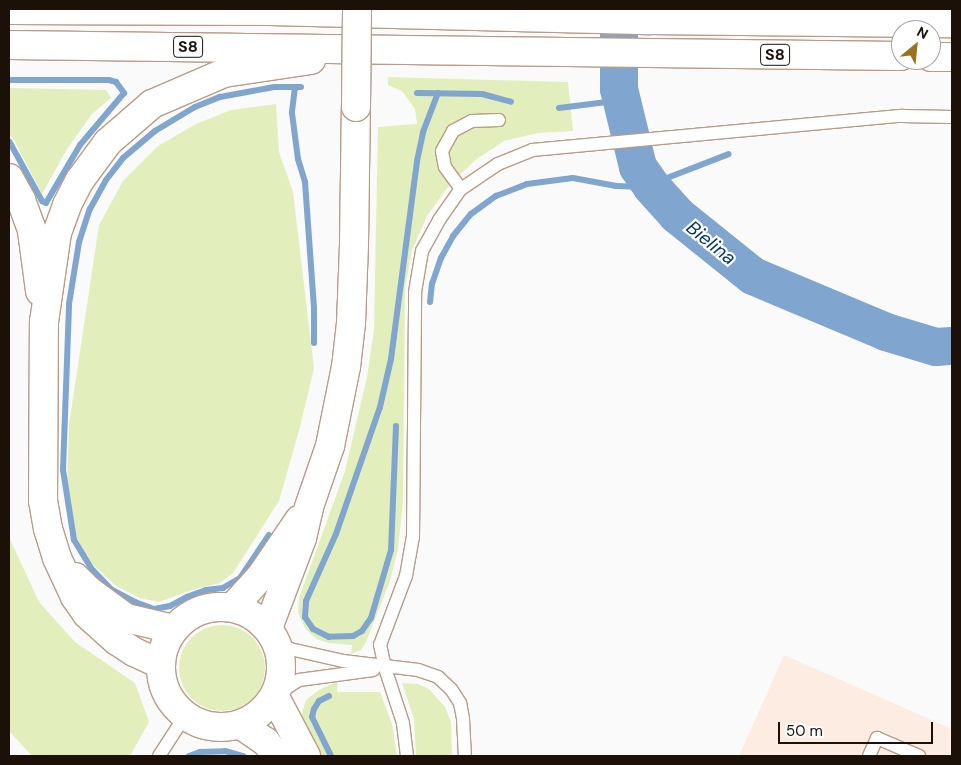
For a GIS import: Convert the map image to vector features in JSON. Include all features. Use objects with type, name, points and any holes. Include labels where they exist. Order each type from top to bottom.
[{"type":"main road","name":"S8","points":[[9,10],[354,10],[650,20],[952,23]]},
{"type":"main road","points":[[272,634],[302,538],[309,507],[330,446],[346,367],[351,324],[354,244],[356,107],[354,10]]},
{"type":"main road","name":"S8","points":[[9,45],[891,56]]},
{"type":"main road","points":[[44,322],[58,233],[67,205],[80,180],[108,142],[152,104],[224,73],[291,64],[366,48]]},
{"type":"main road","points":[[9,178],[21,200],[32,231],[44,322],[42,501],[57,558],[75,597],[87,614],[117,641],[134,652],[160,664]]},
{"type":"main road","points":[[233,607],[261,576],[309,507]]},
{"type":"main road","points":[[57,558],[88,590],[113,610],[142,623],[173,629]]},
{"type":"main road","points":[[216,606],[233,607],[252,614],[272,634],[281,656],[282,677],[275,696],[266,709],[254,718],[241,725],[222,728],[202,725],[185,716],[171,702],[163,684],[160,664],[164,646],[173,629],[185,618],[200,610],[216,606]]},
{"type":"main road","points":[[275,696],[306,756]]},
{"type":"main road","points":[[241,725],[266,742],[277,756]]},
{"type":"lane","points":[[407,756],[403,723],[385,668],[380,645],[406,576],[413,538],[415,292],[422,251],[439,220],[461,189],[498,164],[532,150],[602,142],[902,116],[952,117]]},
{"type":"lane","points":[[461,189],[445,167],[442,150],[453,131],[472,120],[499,120]]},
{"type":"lane","points":[[272,634],[290,649],[385,668],[418,670],[438,677],[451,688],[460,702],[463,719],[464,756]]},
{"type":"lane","points":[[275,696],[299,680],[385,668]]},
{"type":"lane","points":[[159,756],[185,716]]},
{"type":"lane","points":[[869,756],[877,738],[918,756]]},
{"type":"shaded area","points":[[784,655],[952,729],[952,756],[739,756]]},
{"type":"green space","points":[[388,77],[568,82],[573,131],[538,133],[504,141],[474,161],[447,188],[427,216],[412,250],[405,289],[403,502],[398,549],[390,581],[366,642],[361,650],[351,654],[352,645],[329,643],[316,639],[305,628],[298,613],[299,598],[345,471],[367,377],[374,330],[378,127],[417,124],[415,109],[402,91],[388,85]]},
{"type":"green space","points":[[9,88],[106,90],[111,98],[92,114],[67,149],[42,194],[9,134]]},
{"type":"green space","points":[[276,104],[279,152],[293,192],[314,368],[300,427],[279,501],[233,573],[220,583],[192,590],[159,602],[140,598],[116,586],[90,562],[76,536],[67,483],[69,425],[99,225],[123,181],[158,146],[196,124],[231,110]]},
{"type":"green space","points":[[9,537],[39,602],[75,642],[135,683],[149,722],[130,756],[32,756],[9,731]]},
{"type":"green space","points":[[214,625],[230,625],[239,628],[253,637],[262,651],[265,668],[262,685],[253,699],[239,708],[230,711],[214,711],[198,704],[186,692],[179,676],[179,660],[186,644],[198,632]]},
{"type":"green space","points":[[338,681],[337,692],[380,692],[392,724],[397,756],[319,756],[305,730],[301,716],[306,700],[319,690]]},
{"type":"green space","points":[[402,683],[418,684],[429,689],[445,707],[451,722],[452,756],[416,756],[414,719]]},
{"type":"waterway","name":"Bielina","points":[[619,9],[619,89],[638,167],[652,187],[677,215],[753,276],[886,332],[936,347],[952,346]]},
{"type":"waterway","points":[[9,80],[109,80],[116,82],[124,93],[80,145],[46,203],[42,201],[9,141]]},
{"type":"waterway","points":[[269,535],[240,578],[223,588],[206,590],[170,606],[154,609],[135,602],[111,589],[91,568],[74,540],[63,470],[69,304],[79,242],[90,209],[106,180],[123,158],[155,131],[195,107],[220,97],[274,87],[301,87]]},
{"type":"waterway","points":[[295,87],[292,113],[298,159],[305,182],[314,307],[314,343]]},
{"type":"waterway","points":[[417,93],[482,94],[511,102]]},
{"type":"waterway","points":[[396,426],[391,550],[371,618],[362,631],[353,636],[329,637],[313,629],[305,617],[306,601],[336,534],[380,407],[391,359],[417,161],[423,132],[438,93]]},
{"type":"waterway","points":[[559,108],[622,100]]},
{"type":"waterway","points":[[430,302],[432,284],[441,258],[453,236],[471,214],[496,196],[527,184],[573,178],[616,186],[652,187],[667,178],[729,154]]},
{"type":"waterway","points":[[329,696],[319,701],[312,717],[331,756]]},
{"type":"waterway","points":[[189,756],[200,752],[225,751],[243,756]]}]
